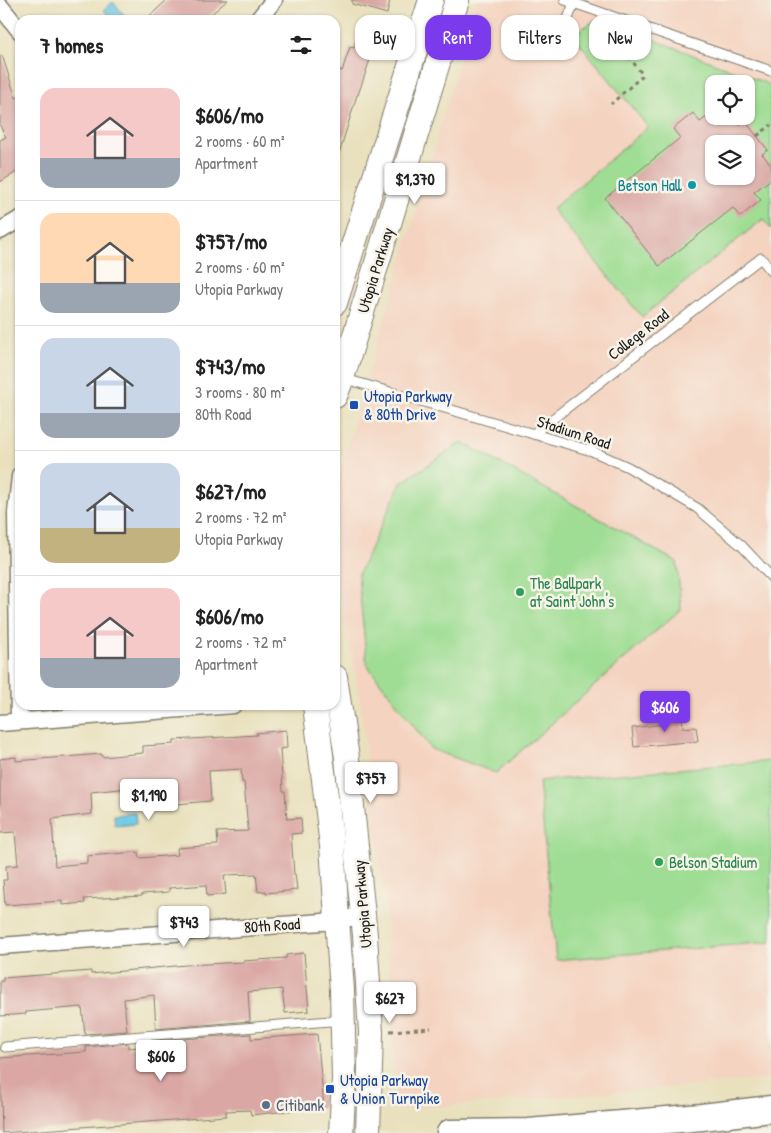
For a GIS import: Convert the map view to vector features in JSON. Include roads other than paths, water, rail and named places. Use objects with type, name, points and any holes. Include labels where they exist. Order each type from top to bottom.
[{"type":"main road","name":"Utopia Parkway","points":[[340,287],[431,0]]},
{"type":"main road","name":"Utopia Parkway","points":[[340,373],[457,0]]},
{"type":"main road","name":"Utopia Parkway","points":[[316,710],[332,846],[342,990],[344,1079],[341,1133]]},
{"type":"main road","name":"Utopia Parkway","points":[[339,710],[347,758],[364,915],[372,1033],[368,1133]]},
{"type":"main road","points":[[450,1133],[529,1132],[771,1109]]},
{"type":"street","points":[[262,15],[274,0]]},
{"type":"street","points":[[0,6],[15,25]]},
{"type":"street","points":[[0,231],[15,222]]},
{"type":"street","points":[[19,710],[19,721]]},
{"type":"street","points":[[0,722],[166,710]]},
{"type":"street","name":"80th Road","points":[[0,946],[336,920],[364,915]]},
{"type":"lane","points":[[567,15],[571,1],[771,72]]},
{"type":"lane","name":"College Road","points":[[533,434],[761,258],[771,271]]},
{"type":"lane","name":"Stadium Road","points":[[340,384],[592,451],[628,468],[698,508],[742,546],[771,577]]},
{"type":"lane","points":[[5,1047],[343,1020]]},
{"type":"water","points":[[113,2],[124,15],[108,15],[104,10]]},
{"type":"water","points":[[135,813],[136,824],[115,826],[114,815]]},
{"type":"place","name":"Betson Hall","points":[[692,185]]},
{"type":"place","name":"Utopia Parkway & 80th Drive","points":[[354,405]]},
{"type":"place","name":"The Ballpark at Saint John's","points":[[520,592]]},
{"type":"place","name":"Belson Stadium","points":[[659,862]]},
{"type":"place","name":"Utopia Parkway & Union Turnpike","points":[[330,1089]]},
{"type":"place","name":"Citibank","points":[[266,1105]]}]
